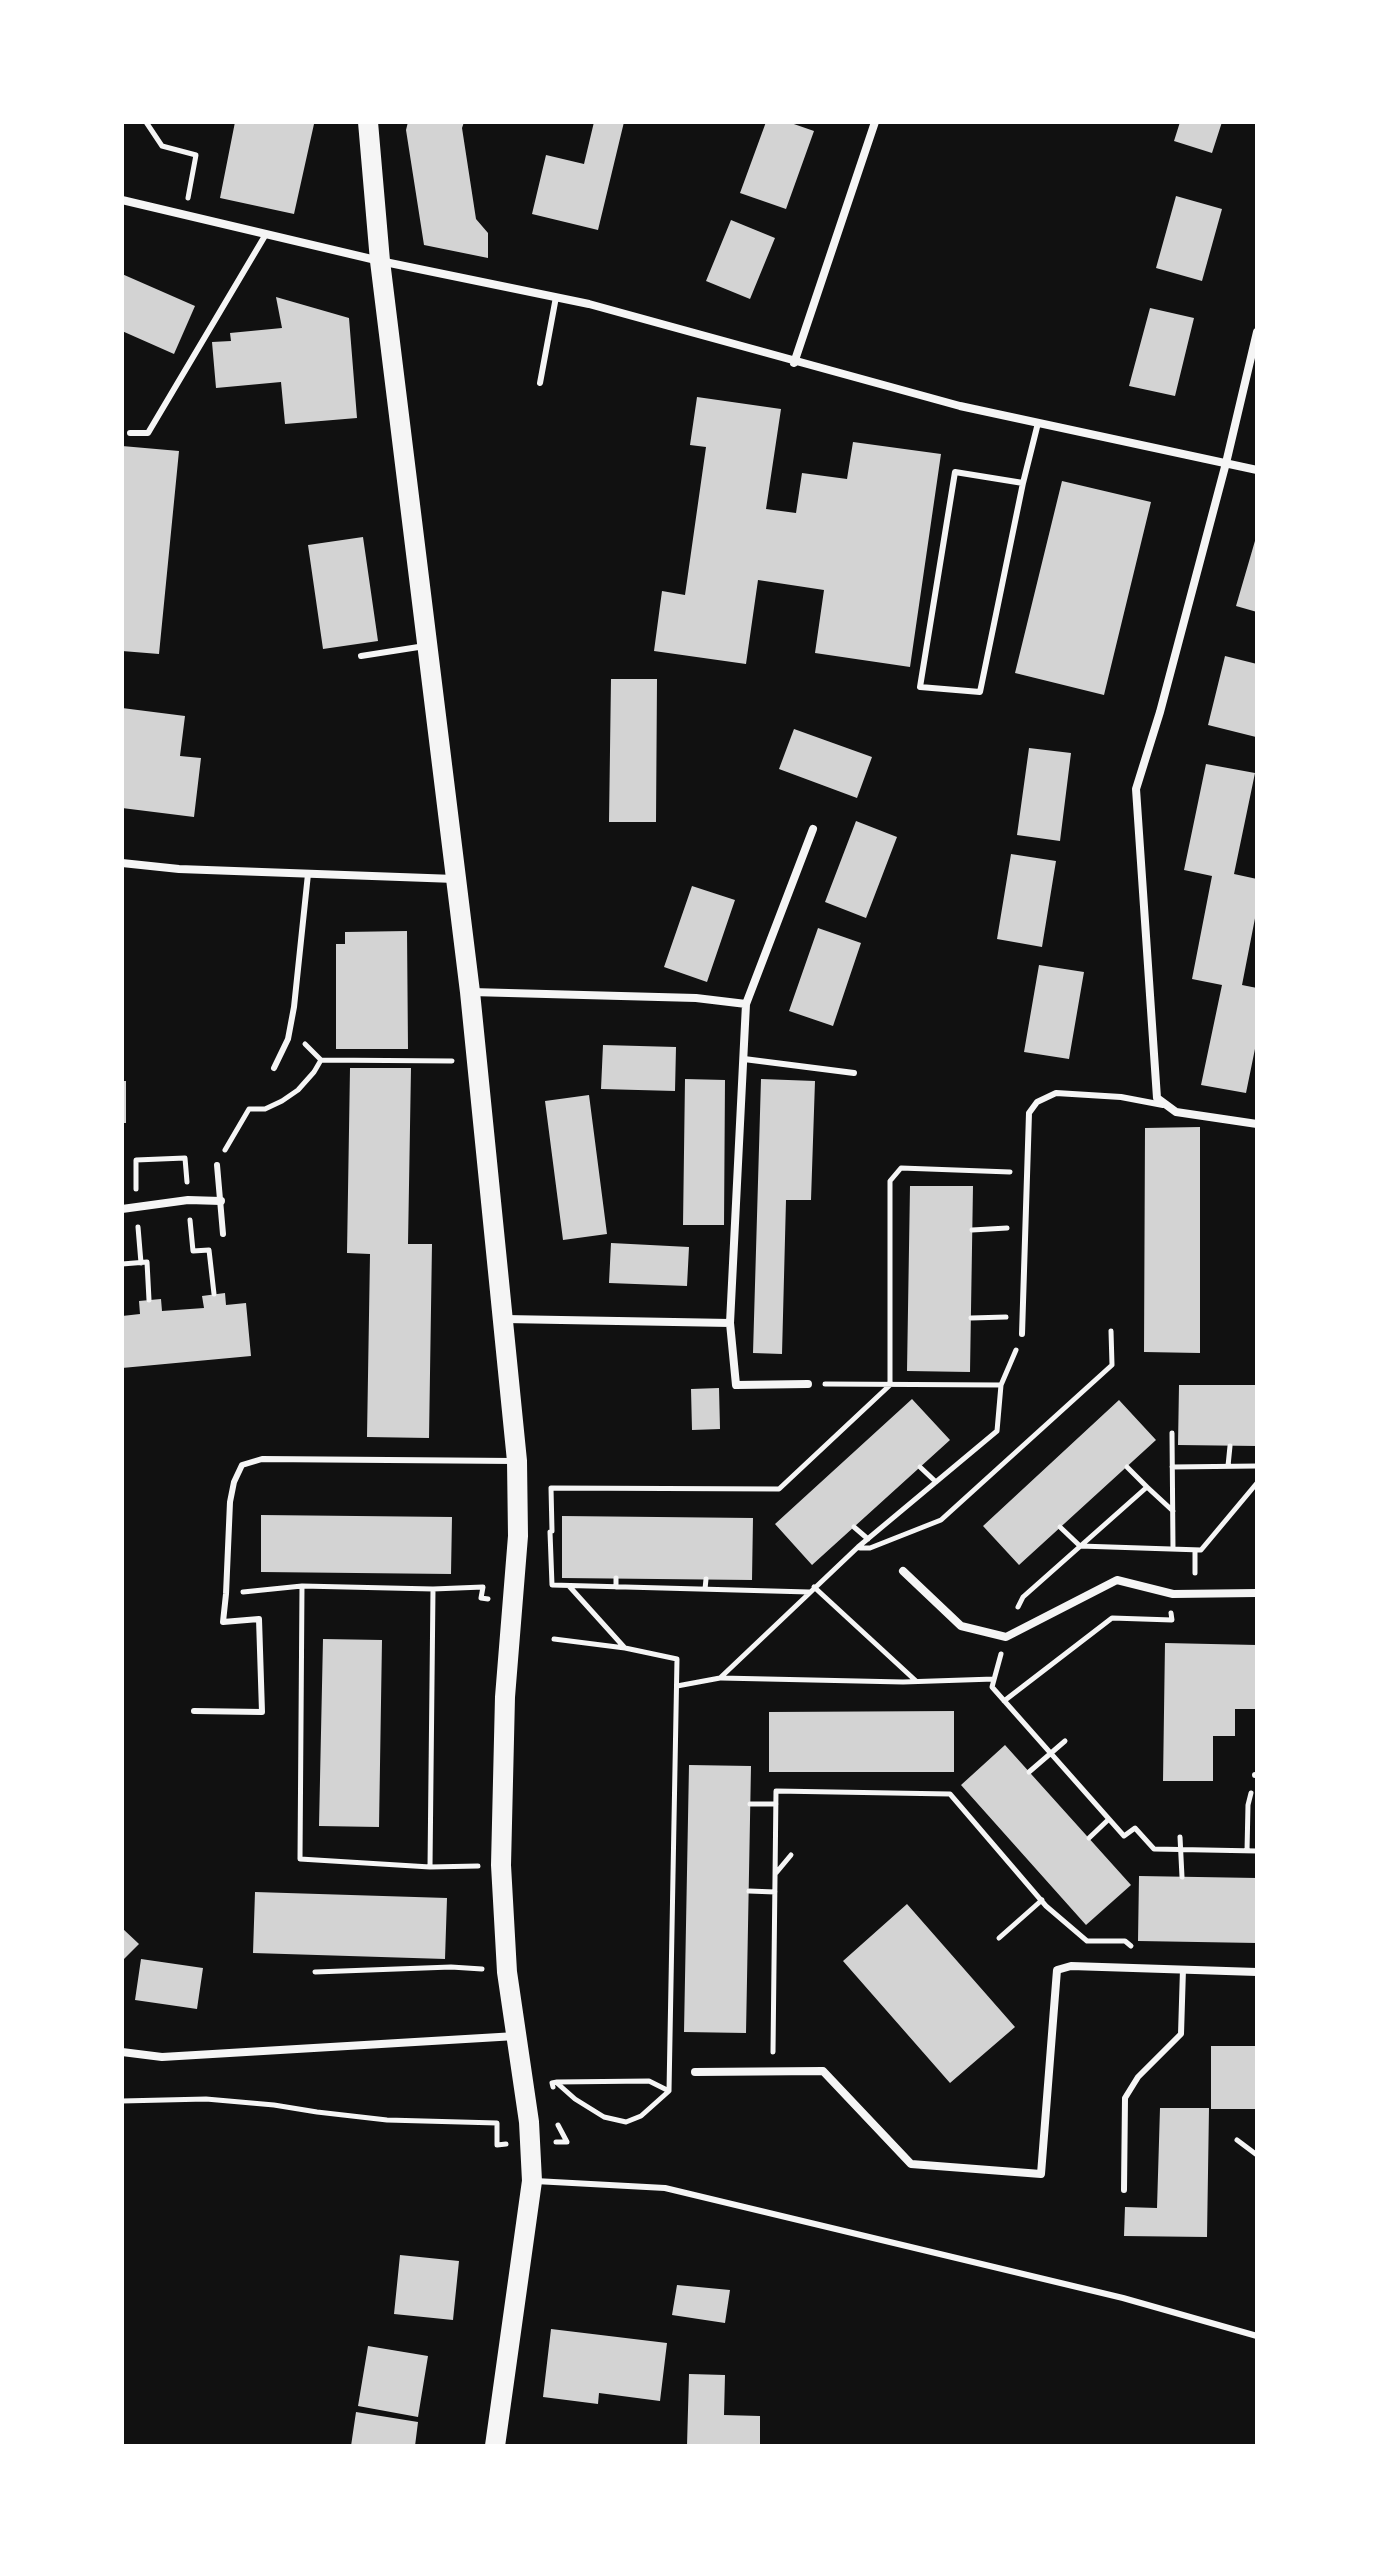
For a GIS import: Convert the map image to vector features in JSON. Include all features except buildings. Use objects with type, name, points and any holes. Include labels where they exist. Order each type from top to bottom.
[{"type":"main road","points":[[368,122],[380,261],[470,992],[517,1461],[518,1536],[505,1697],[501,1865],[507,1972],[531,2142],[532,2181],[495,2446]]},
{"type":"street","points":[[794,363],[875,122]]},
{"type":"street","points":[[122,200],[380,261],[556,297],[960,406],[1257,470]]},
{"type":"street","points":[[1257,332],[1226,463],[1160,712],[1136,789],[1157,1098],[1176,1112],[1257,1124]]},
{"type":"street","points":[[808,1384],[736,1385],[730,1323],[746,1004],[813,829]]},
{"type":"street","points":[[122,863],[179,869],[455,879]]},
{"type":"street","points":[[470,992],[696,998],[746,1004]]},
{"type":"street","points":[[122,1209],[188,1200],[221,1201]]},
{"type":"street","points":[[503,1319],[730,1323]]},
{"type":"street","points":[[903,1571],[961,1626],[1006,1637],[1117,1580],[1168,1592],[1257,1593]]},
{"type":"street","points":[[695,2072],[823,2071],[911,2164],[1041,2174],[1057,1970],[1071,1966],[1257,1972]]},
{"type":"street","points":[[122,2052],[162,2057],[517,2035]]},
{"type":"lane","points":[[130,433],[148,433],[266,234]]},
{"type":"lane","points":[[540,383],[556,297]]},
{"type":"lane","points":[[1023,483],[955,472],[920,687],[980,692],[1038,423]]},
{"type":"lane","points":[[361,656],[426,646]]},
{"type":"lane","points":[[274,1068],[288,1039],[294,1007],[308,874]]},
{"type":"lane","points":[[744,1059],[854,1073]]},
{"type":"lane","points":[[1022,1334],[1029,1113],[1037,1102],[1056,1093],[1121,1097],[1167,1105]]},
{"type":"lane","points":[[217,1165],[223,1234]]},
{"type":"lane","points":[[194,1711],[262,1712],[259,1619],[223,1622],[230,1502],[242,1465],[262,1459],[517,1461]]},
{"type":"lane","points":[[1124,2190],[1125,2098],[1138,2077],[1181,2034],[1183,1969]]},
{"type":"lane","points":[[532,2181],[665,2188],[1123,2298],[1257,2336]]},
{"type":"path","points":[[146,122],[162,146],[196,155],[185,215]]},
{"type":"path","points":[[217,1165],[249,1109],[265,1109],[282,1101],[314,1072],[321,1060],[477,1061]]},
{"type":"path","points":[[136,1207],[141,1263]]},
{"type":"path","points":[[972,1230],[1025,1227]]},
{"type":"path","points":[[122,1264],[147,1262],[149,1300]]},
{"type":"path","points":[[971,1318],[1023,1317]]},
{"type":"path","points":[[858,1547],[870,1548],[941,1520],[1112,1365],[1111,1331]]},
{"type":"path","points":[[720,1678],[858,1547],[997,1431],[1001,1385],[1022,1334]]},
{"type":"path","points":[[808,1384],[1001,1385]]},
{"type":"path","points":[[1172,1433],[1173,1549]]},
{"type":"path","points":[[1228,1466],[1230,1446]]},
{"type":"path","points":[[1172,1467],[1257,1466]]},
{"type":"path","points":[[920,1467],[936,1482]]},
{"type":"path","points":[[1127,1467],[1173,1511]]},
{"type":"path","points":[[1060,1527],[1080,1546],[1201,1550],[1257,1483]]},
{"type":"path","points":[[1147,1487],[1023,1597],[1006,1637],[992,1687],[1124,1836],[1135,1828],[1154,1849],[1257,1851]]},
{"type":"path","points":[[854,1527],[868,1539]]},
{"type":"path","points":[[518,1536],[552,1531],[552,1585],[811,1590],[916,1682]]},
{"type":"path","points":[[616,1578],[616,1587]]},
{"type":"path","points":[[705,1589],[706,1579]]},
{"type":"path","points":[[568,1585],[625,1648]]},
{"type":"path","points":[[226,1594],[302,1586],[483,1587],[481,1598],[512,1603]]},
{"type":"path","points":[[302,1586],[300,1859],[430,1867],[501,1865]]},
{"type":"path","points":[[430,1867],[433,1589]]},
{"type":"path","points":[[1004,1701],[1112,1618],[1172,1620],[1168,1592]]},
{"type":"path","points":[[554,1639],[625,1648],[677,1659],[669,2091],[641,2116],[626,2122],[604,2117],[575,2099],[557,2082]]},
{"type":"path","points":[[677,1686],[720,1678],[916,1682],[994,1679]]},
{"type":"path","points":[[1029,1772],[1065,1741]]},
{"type":"path","points":[[1247,1851],[1248,1805],[1256,1775]]},
{"type":"path","points":[[772,2071],[776,1791],[950,1794],[1042,1900],[1087,1941],[1125,1941],[1160,1968]]},
{"type":"path","points":[[750,1804],[776,1804]]},
{"type":"path","points":[[1089,1838],[1109,1819]]},
{"type":"path","points":[[1180,1837],[1182,1877]]},
{"type":"path","points":[[775,1874],[791,1855]]},
{"type":"path","points":[[749,1891],[775,1892]]},
{"type":"path","points":[[999,1938],[1042,1900]]},
{"type":"path","points":[[315,1972],[451,1967],[507,1972]]},
{"type":"path","points":[[554,2098],[552,2083],[557,2082],[649,2081],[669,2091]]},
{"type":"path","points":[[122,2101],[206,2099],[387,2120],[497,2123],[497,2145],[567,2142],[558,2128],[556,2113]]},
{"type":"path","points":[[1237,2140],[1257,2155]]}]
